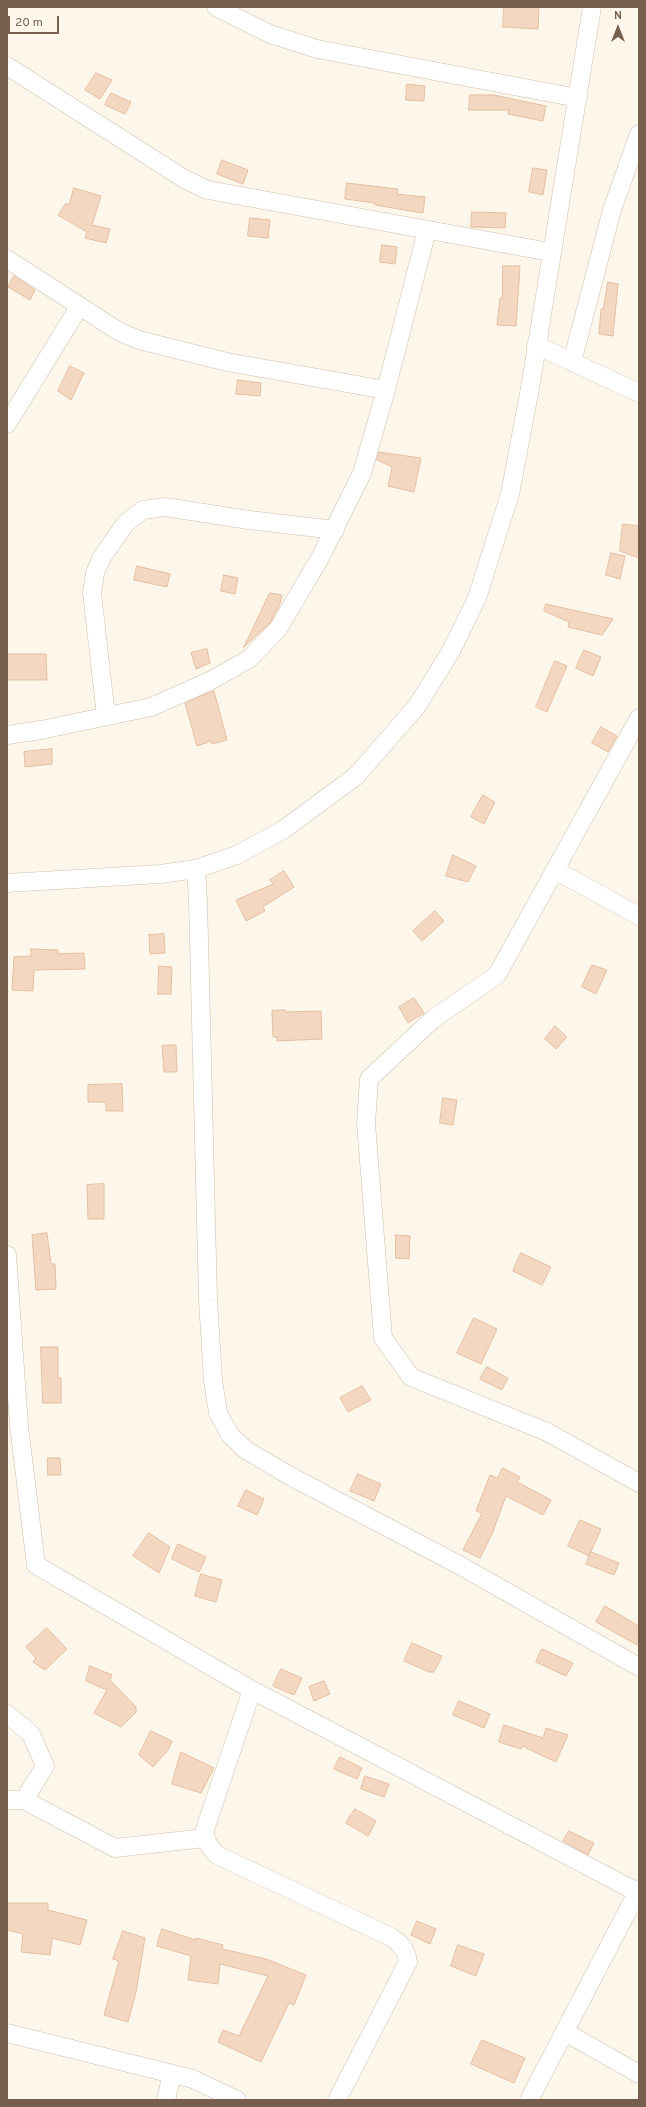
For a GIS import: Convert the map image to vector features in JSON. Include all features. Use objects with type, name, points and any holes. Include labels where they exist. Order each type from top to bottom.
[{"type":"street","points":[[216,7],[270,34],[317,49],[578,98]]},
{"type":"street","points":[[7,883],[160,874],[196,869],[237,855],[283,830],[356,776],[417,706],[451,651],[477,598],[495,546],[510,494],[536,345],[550,252],[578,98],[592,7]]},
{"type":"street","points":[[7,66],[186,180],[208,190],[550,252]]},
{"type":"street","points":[[572,362],[612,210],[639,134]]},
{"type":"street","points":[[7,735],[41,730],[151,707],[210,681],[249,659],[278,629],[290,611],[334,530],[362,473],[386,390],[427,230]]},
{"type":"street","points":[[7,259],[118,331],[160,346],[227,362],[386,390]]},
{"type":"street","points":[[7,424],[79,307]]},
{"type":"street","points":[[536,345],[639,393]]},
{"type":"street","points":[[106,716],[92,593],[95,573],[102,557],[126,523],[143,510],[165,507],[249,520],[334,530]]},
{"type":"street","points":[[639,718],[634,737],[555,870],[497,975],[433,1019],[369,1080],[366,1123],[383,1338],[411,1377],[547,1432],[639,1483]]},
{"type":"street","points":[[196,869],[208,1300],[213,1380],[218,1413],[230,1434],[246,1450],[290,1476],[461,1566],[639,1667]]},
{"type":"street","points":[[555,870],[639,916]]},
{"type":"street","points":[[7,1256],[13,1426],[36,1565],[252,1690],[639,1891],[529,2100]]},
{"type":"street","points":[[252,1690],[205,1829],[207,1845],[217,1855],[391,1937],[403,1945],[408,1962],[337,2100]]},
{"type":"street","points":[[7,1714],[31,1734],[45,1766],[16,1800],[115,1848],[205,1838]]},
{"type":"street","points":[[565,2032],[639,2074]]},
{"type":"street","points":[[7,2033],[193,2079],[238,2100]]},
{"type":"street","points":[[166,2100],[172,2074]]},
{"type":"building","points":[[504,7],[539,7],[538,29],[503,27]]},
{"type":"building","points":[[96,73],[112,80],[100,99],[85,90]]},
{"type":"building","points":[[407,84],[425,86],[424,101],[406,100]]},
{"type":"building","points":[[111,93],[131,102],[125,114],[105,105]]},
{"type":"building","points":[[470,95],[494,95],[546,106],[543,121],[508,114],[509,110],[469,110]]},
{"type":"building","points":[[222,160],[248,170],[243,184],[217,174]]},
{"type":"building","points":[[533,168],[547,170],[543,195],[529,192]]},
{"type":"building","points":[[347,183],[398,189],[397,194],[425,197],[423,213],[375,205],[375,203],[345,199]]},
{"type":"building","points":[[74,188],[101,196],[92,225],[110,229],[106,243],[85,238],[87,232],[58,215],[66,203],[69,205]]},
{"type":"building","points":[[472,212],[506,213],[505,228],[471,227]]},
{"type":"building","points":[[250,218],[270,220],[268,238],[248,236]]},
{"type":"building","points":[[382,245],[397,247],[395,264],[380,262]]},
{"type":"building","points":[[503,266],[520,266],[516,326],[497,325],[500,298],[502,298]]},
{"type":"building","points":[[14,276],[35,290],[30,300],[8,287]]},
{"type":"building","points":[[608,282],[618,284],[613,336],[599,334],[601,309],[603,309]]},
{"type":"building","points":[[70,366],[84,373],[71,400],[58,391]]},
{"type":"building","points":[[238,380],[261,383],[260,396],[236,394]]},
{"type":"building","points":[[379,452],[421,458],[414,492],[388,486],[392,467],[377,460]]},
{"type":"building","points":[[623,524],[639,526],[639,558],[620,551]]},
{"type":"building","points":[[611,553],[625,556],[620,579],[606,575]]},
{"type":"building","points":[[137,566],[170,574],[167,587],[134,580]]},
{"type":"building","points":[[224,575],[238,578],[235,594],[221,591]]},
{"type":"building","points":[[270,593],[282,595],[280,604],[270,623],[244,647]]},
{"type":"building","points":[[546,604],[613,619],[602,635],[568,627],[569,622],[544,611]]},
{"type":"building","points":[[207,649],[210,663],[196,669],[191,653]]},
{"type":"building","points":[[584,650],[601,657],[593,676],[576,668]]},
{"type":"building","points":[[7,654],[46,654],[47,680],[7,680]]},
{"type":"building","points":[[555,661],[567,666],[547,712],[536,707]]},
{"type":"building","points":[[214,691],[227,740],[212,744],[211,741],[197,746],[185,703]]},
{"type":"building","points":[[601,727],[617,736],[608,752],[592,743]]},
{"type":"building","points":[[52,749],[52,764],[25,767],[24,752]]},
{"type":"building","points":[[483,795],[495,802],[484,824],[471,817]]},
{"type":"building","points":[[453,855],[476,866],[468,882],[446,876]]},
{"type":"building","points":[[284,871],[294,887],[263,907],[265,911],[246,921],[236,900],[273,884],[270,880]]},
{"type":"building","points":[[435,911],[444,921],[422,941],[413,931]]},
{"type":"building","points":[[164,934],[165,953],[150,954],[149,935]]},
{"type":"building","points":[[31,949],[58,950],[58,954],[84,953],[85,969],[34,970],[33,991],[12,990],[14,957],[31,956]]},
{"type":"building","points":[[592,965],[607,970],[596,994],[582,987]]},
{"type":"building","points":[[159,966],[172,967],[171,994],[158,994]]},
{"type":"building","points":[[414,998],[424,1013],[408,1023],[399,1007]]},
{"type":"building","points":[[285,1010],[285,1012],[321,1011],[322,1039],[277,1041],[277,1037],[273,1037],[272,1011]]},
{"type":"building","points":[[555,1026],[567,1037],[556,1049],[545,1039]]},
{"type":"building","points":[[176,1045],[177,1072],[164,1072],[162,1046]]},
{"type":"building","points":[[122,1084],[123,1111],[106,1111],[106,1102],[88,1102],[88,1085]]},
{"type":"building","points":[[443,1098],[457,1100],[453,1125],[440,1123]]},
{"type":"building","points":[[104,1184],[104,1219],[88,1219],[87,1185]]},
{"type":"building","points":[[47,1233],[51,1264],[55,1264],[56,1289],[36,1290],[32,1235]]},
{"type":"building","points":[[396,1235],[410,1236],[409,1259],[396,1258]]},
{"type":"building","points":[[521,1253],[551,1267],[542,1285],[513,1271]]},
{"type":"building","points":[[474,1318],[497,1329],[481,1364],[457,1353]]},
{"type":"building","points":[[41,1347],[58,1347],[58,1378],[61,1378],[61,1403],[43,1403]]},
{"type":"building","points":[[487,1367],[508,1378],[502,1390],[480,1379]]},
{"type":"building","points":[[362,1386],[371,1400],[348,1412],[340,1398]]},
{"type":"building","points":[[48,1458],[60,1458],[61,1475],[48,1475]]},
{"type":"building","points":[[503,1468],[520,1477],[517,1482],[551,1500],[543,1515],[506,1496],[492,1534],[480,1558],[463,1550],[482,1513],[476,1511],[490,1475],[497,1478]]},
{"type":"building","points":[[358,1474],[381,1484],[374,1501],[350,1491]]},
{"type":"building","points":[[246,1490],[264,1499],[257,1515],[238,1506]]},
{"type":"building","points":[[580,1520],[601,1529],[589,1556],[568,1546]]},
{"type":"building","points":[[149,1533],[170,1547],[159,1573],[133,1556]]},
{"type":"building","points":[[178,1544],[206,1557],[199,1572],[172,1559]]},
{"type":"building","points":[[591,1552],[619,1563],[614,1575],[586,1564]]},
{"type":"building","points":[[201,1574],[222,1580],[216,1602],[195,1596]]},
{"type":"building","points":[[605,1606],[639,1626],[639,1646],[596,1622]]},
{"type":"building","points":[[47,1628],[67,1649],[45,1670],[33,1662],[36,1658],[26,1647]]},
{"type":"building","points":[[412,1643],[442,1656],[434,1672],[429,1672],[404,1661]]},
{"type":"building","points":[[542,1649],[573,1663],[566,1676],[536,1662]]},
{"type":"building","points":[[90,1666],[112,1675],[110,1680],[136,1707],[136,1712],[121,1727],[94,1713],[107,1690],[86,1681]]},
{"type":"building","points":[[281,1669],[302,1678],[294,1695],[273,1686]]},
{"type":"building","points":[[324,1681],[330,1694],[314,1701],[309,1687]]},
{"type":"building","points":[[459,1701],[490,1714],[484,1728],[453,1715]]},
{"type":"building","points":[[504,1725],[543,1738],[546,1728],[568,1735],[556,1762],[522,1746],[521,1749],[499,1742]]},
{"type":"building","points":[[151,1731],[172,1741],[168,1750],[153,1767],[139,1755]]},
{"type":"building","points":[[181,1752],[214,1768],[201,1793],[172,1784]]},
{"type":"building","points":[[340,1757],[362,1768],[357,1779],[334,1769]]},
{"type":"building","points":[[365,1776],[389,1784],[384,1797],[361,1789]]},
{"type":"building","points":[[355,1809],[376,1821],[368,1836],[346,1823]]},
{"type":"building","points":[[569,1831],[594,1843],[588,1855],[563,1841]]},
{"type":"building","points":[[7,1903],[48,1903],[48,1910],[87,1920],[80,1945],[52,1938],[50,1955],[21,1952],[23,1934],[7,1930]]},
{"type":"building","points":[[417,1921],[436,1929],[430,1944],[411,1935]]},
{"type":"building","points":[[162,1929],[196,1940],[196,1938],[223,1945],[222,1949],[266,1959],[306,1975],[294,2005],[289,2003],[261,2062],[218,2042],[223,2030],[239,2036],[268,1976],[220,1964],[218,1984],[188,1980],[191,1956],[157,1946]]},
{"type":"building","points":[[123,1931],[145,1938],[136,1992],[128,2022],[104,2015],[119,1961],[113,1959]]},
{"type":"building","points":[[458,1945],[484,1954],[476,1976],[451,1966]]},
{"type":"building","points":[[482,2040],[525,2058],[514,2083],[471,2064]]}]
